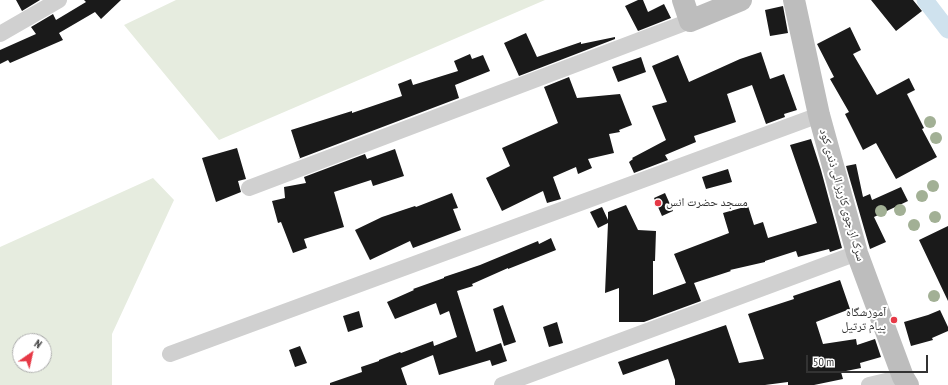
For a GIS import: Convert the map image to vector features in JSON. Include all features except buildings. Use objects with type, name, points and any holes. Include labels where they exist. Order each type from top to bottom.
[{"type":"street","points":[[0,34],[59,0]]},
{"type":"street","points":[[683,0],[690,21]]},
{"type":"street","points":[[249,188],[690,21],[741,0]]},
{"type":"street","name":"سرک از جوی کاریز الی ذندی کود","points":[[794,0],[819,116],[857,253],[905,381]]},
{"type":"street","points":[[170,354],[819,116]]},
{"type":"street","points":[[502,385],[857,253]]},
{"type":"street","points":[[869,385],[905,381]]},
{"type":"shaded area","points":[[176,0],[545,0],[219,140],[124,25]]},
{"type":"shaded area","points":[[153,178],[174,200],[112,334],[112,385],[0,385],[0,247]]},
{"type":"waterway","points":[[925,0],[948,30]]},
{"type":"place","name":"مسجد حضرت انس","points":[[658,203]]},
{"type":"place","name":"آموزشگاه پیام ترتیل","points":[[894,320]]}]
